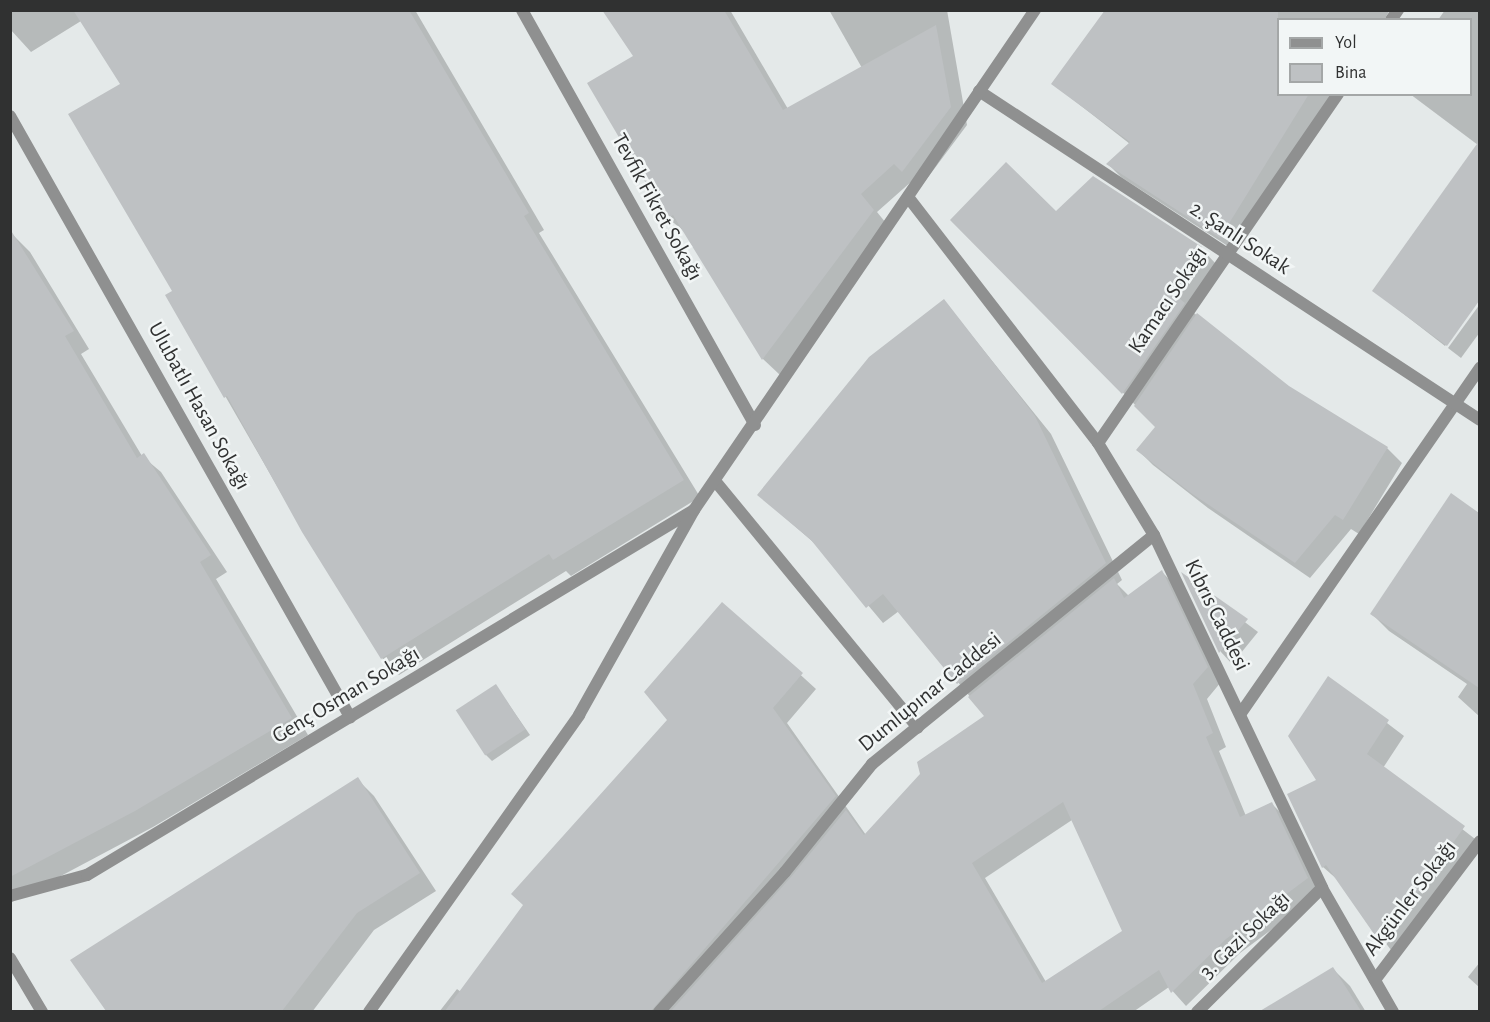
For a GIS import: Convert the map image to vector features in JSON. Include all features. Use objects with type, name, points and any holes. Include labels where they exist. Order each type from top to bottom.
[{"type":"street","name":"Tevfik Fikret Sokağı","points":[[522,10],[755,425]]},
{"type":"street","points":[[369,1011],[579,715],[693,510],[716,482],[755,425],[1035,10]]},
{"type":"street","name":"2. Şanlı Sokak","points":[[979,91],[1479,420]]},
{"type":"street","name":"Kamacı Sokağı","points":[[1098,443],[1226,253],[1337,96]]},
{"type":"street","name":"Ulubatlı Hasan Sokağı","points":[[10,116],[350,717]]},
{"type":"street","name":"Kıbrıs Caddesi","points":[[908,197],[1098,443],[1154,535],[1323,888],[1393,1011]]},
{"type":"street","points":[[1241,713],[1479,368]]},
{"type":"street","points":[[716,482],[918,728]]},
{"type":"street","name":"Genç Osman Sokağı","points":[[10,896],[87,875],[693,510]]},
{"type":"street","name":"Dumlupınar Caddesi","points":[[659,1011],[785,872],[872,764],[1154,535]]},
{"type":"street","name":"Akgünler Sokağı","points":[[1375,980],[1479,841]]},
{"type":"street","name":"3. Gazi Sokağı","points":[[1197,1011],[1323,888]]},
{"type":"street","points":[[10,958],[42,1011]]},
{"type":"building","points":[[73,10],[409,10],[529,213],[524,216],[684,480],[553,560],[549,554],[381,659],[302,532],[227,396],[224,398],[165,295],[172,291],[68,114],[120,84]]},
{"type":"building","points":[[602,10],[724,10],[783,110],[936,25],[951,107],[902,172],[894,164],[861,194],[874,210],[762,360],[673,215],[667,219],[587,83],[633,56]]},
{"type":"building","points":[[1105,10],[1278,10],[1277,96],[1308,96],[1220,238],[1106,164],[1130,142],[1051,84]]},
{"type":"building","points":[[1479,141],[1479,301],[1447,346],[1372,291]]},
{"type":"building","points":[[1006,162],[1056,211],[1093,176],[1202,247],[1174,294],[1185,303],[1122,394],[950,220]]},
{"type":"building","points":[[10,229],[74,331],[65,336],[137,458],[144,453],[211,555],[200,562],[292,718],[135,811],[10,877]]},
{"type":"building","points":[[944,299],[1035,416],[1106,563],[957,684],[883,594],[866,608],[811,540],[757,495],[869,357]]},
{"type":"building","points":[[1197,313],[1289,386],[1388,447],[1343,520],[1335,515],[1295,563],[1191,493],[1136,450],[1155,427],[1134,406]]},
{"type":"building","points":[[1451,493],[1479,513],[1479,688],[1370,614]]},
{"type":"building","points":[[1162,570],[1208,667],[1193,684],[1213,733],[1206,737],[1240,817],[1272,802],[1308,878],[1226,939],[1171,993],[1159,970],[1099,1011],[671,1011],[791,877],[846,810],[864,835],[920,774],[917,762],[984,716],[968,697],[1114,578],[1124,598]],"holes":[[[1063,802],[1122,931],[1042,983],[972,863]]]},
{"type":"building","points":[[1181,572],[1248,619],[1219,653]]},
{"type":"building","points":[[722,602],[803,673],[773,708],[836,796],[651,1011],[445,1011],[523,905],[511,894],[667,720],[644,692]]},
{"type":"building","points":[[1328,676],[1389,720],[1367,754],[1465,826],[1381,944],[1326,865],[1322,868],[1287,794],[1316,780],[1288,736]]},
{"type":"building","points":[[496,684],[525,729],[485,755],[456,710]]},
{"type":"building","points":[[358,777],[420,873],[357,913],[282,1011],[106,1011],[70,960]]},
{"type":"building","points":[[1333,967],[1361,1011],[1260,1011]]}]
